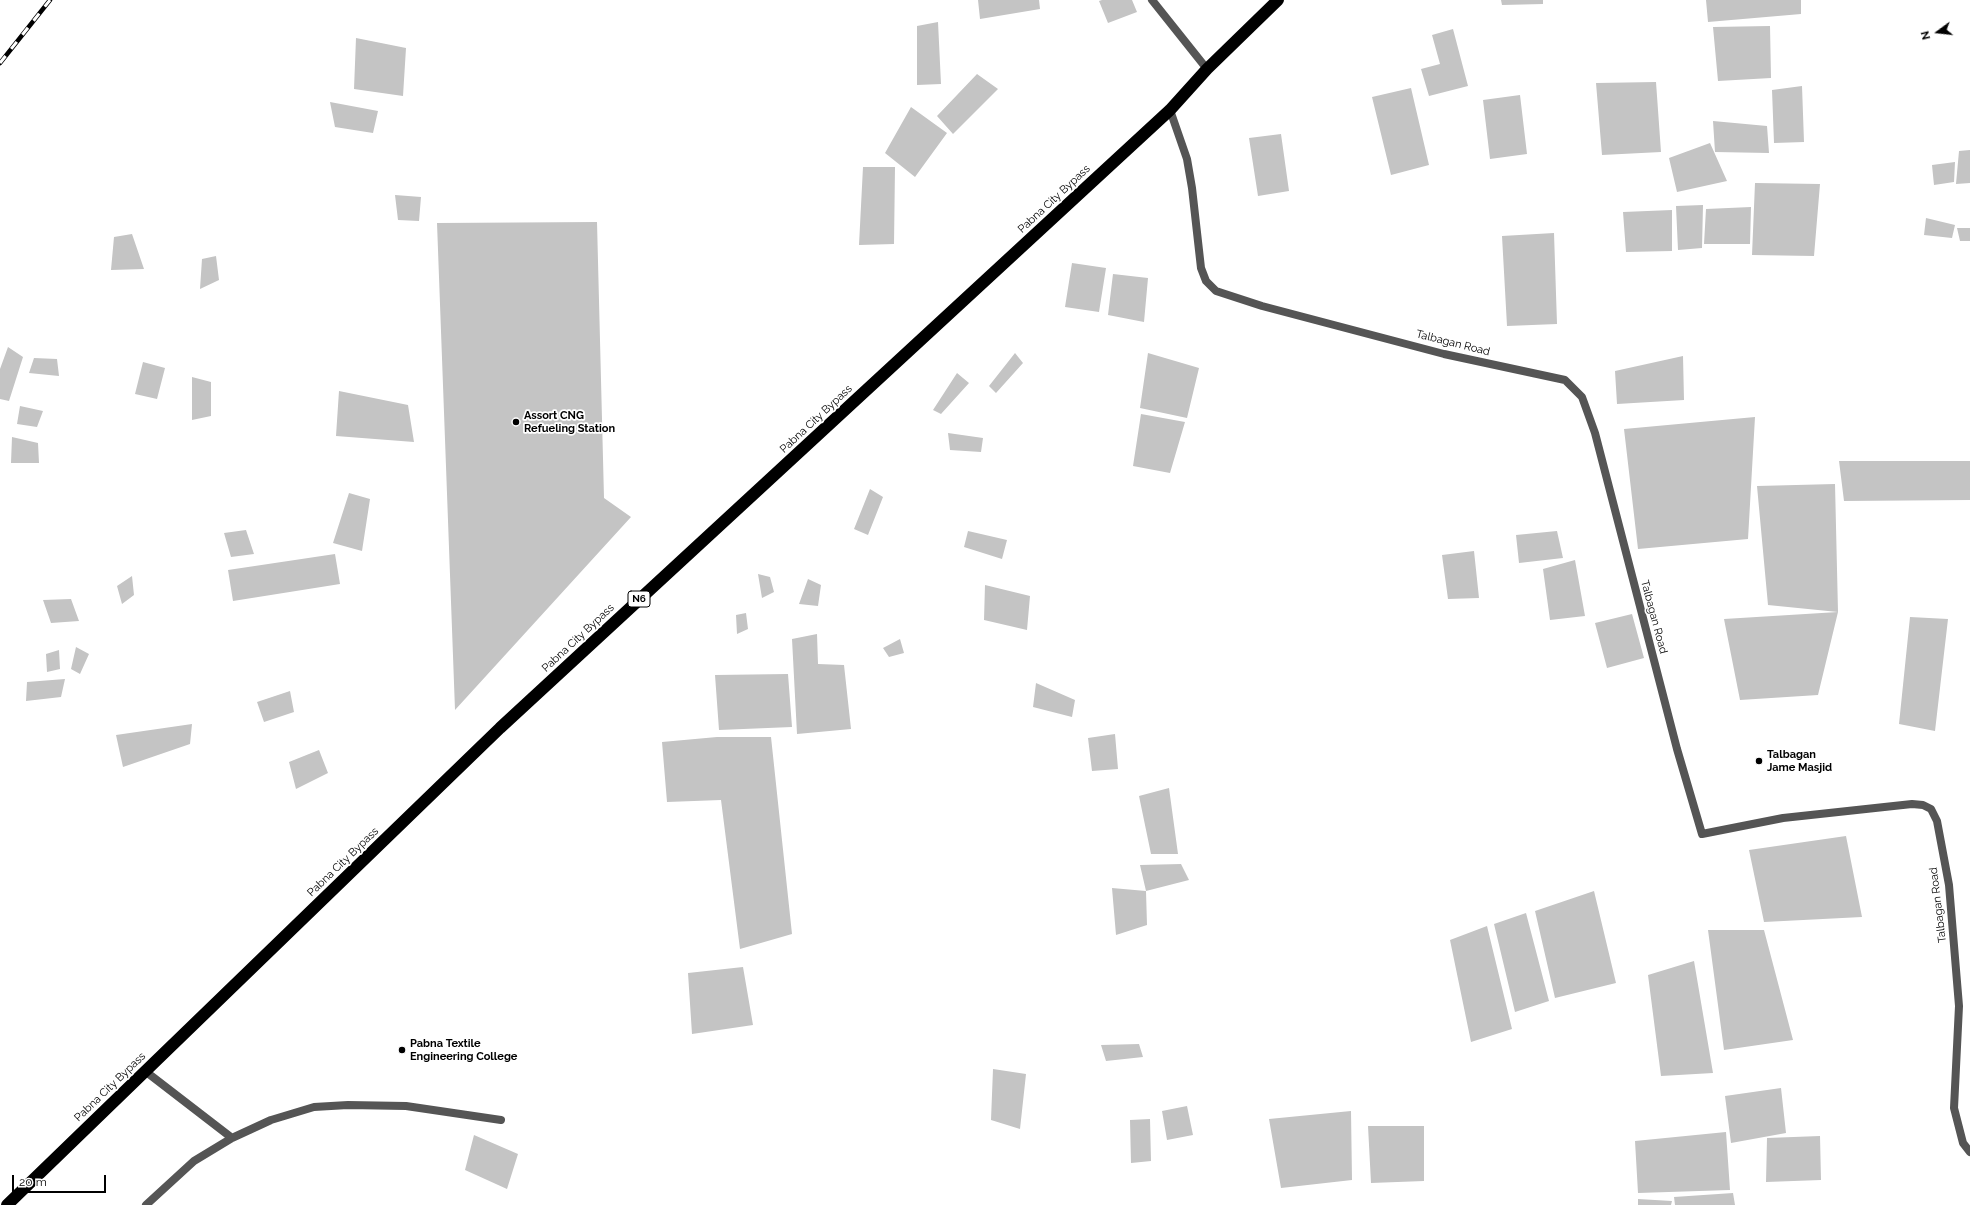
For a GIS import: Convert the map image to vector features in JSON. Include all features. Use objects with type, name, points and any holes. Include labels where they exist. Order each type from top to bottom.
[{"type":"highway","name":"Pabna City Bypass","points":[[7,1205],[534,696],[1170,110],[1207,69],[1278,0]]},
{"type":"street","points":[[1152,0],[1207,69]]},
{"type":"street","name":"Talbagan Road","points":[[1170,110],[1187,159],[1193,195],[1201,268],[1206,281],[1216,290],[1262,306],[1444,354],[1565,380],[1582,397],[1595,433],[1677,749],[1702,834],[1783,818],[1897,806],[1923,805],[1931,809],[1937,821],[1949,885],[1959,1006],[1954,1108],[1963,1143],[1970,1152]]},
{"type":"street","points":[[145,1071],[232,1138]]},
{"type":"street","points":[[146,1205],[194,1161],[232,1138],[272,1120],[321,1107],[348,1105],[406,1106],[500,1120]]},
{"type":"building","points":[[978,0],[1039,0],[1040,9],[980,19]]},
{"type":"building","points":[[1132,0],[1137,12],[1108,23],[1099,1]]},
{"type":"building","points":[[1501,0],[1543,0],[1543,4],[1502,5]]},
{"type":"building","points":[[1706,0],[1801,0],[1801,14],[1708,22]]},
{"type":"building","points":[[938,22],[941,84],[917,85],[917,26]]},
{"type":"building","points":[[1770,26],[1771,78],[1718,81],[1713,27]]},
{"type":"building","points":[[1453,29],[1468,86],[1429,96],[1421,69],[1440,64],[1432,35]]},
{"type":"building","points":[[356,38],[406,48],[403,96],[354,89]]},
{"type":"building","points":[[977,74],[998,89],[953,134],[937,116]]},
{"type":"building","points":[[1656,82],[1661,152],[1602,155],[1596,83]]},
{"type":"building","points":[[1802,86],[1804,142],[1774,143],[1772,90]]},
{"type":"building","points":[[1411,88],[1429,165],[1391,175],[1372,97]]},
{"type":"building","points":[[1520,95],[1527,154],[1490,159],[1483,100]]},
{"type":"building","points":[[330,102],[378,111],[373,133],[335,127]]},
{"type":"building","points":[[911,107],[947,133],[915,177],[885,153]]},
{"type":"building","points":[[1713,121],[1767,126],[1769,153],[1715,152]]},
{"type":"building","points":[[1281,134],[1289,191],[1258,196],[1249,138]]},
{"type":"building","points":[[1710,143],[1727,181],[1677,192],[1669,158]]},
{"type":"building","points":[[1970,150],[1970,183],[1956,184],[1959,151]]},
{"type":"building","points":[[1955,162],[1954,182],[1934,185],[1932,165]]},
{"type":"building","points":[[863,167],[895,167],[894,244],[859,245]]},
{"type":"building","points":[[1755,183],[1820,184],[1814,256],[1752,255]]},
{"type":"building","points":[[395,195],[421,197],[419,221],[398,220]]},
{"type":"building","points":[[1703,205],[1702,248],[1678,250],[1676,206]]},
{"type":"building","points":[[1751,207],[1750,244],[1704,244],[1706,209]]},
{"type":"building","points":[[1672,210],[1672,251],[1626,252],[1623,212]]},
{"type":"building","points":[[1926,218],[1955,225],[1952,238],[1924,235]]},
{"type":"building","points":[[597,222],[604,498],[631,517],[455,710],[437,223]]},
{"type":"building","points":[[1957,228],[1970,228],[1970,241],[1960,241]]},
{"type":"building","points":[[1554,233],[1557,324],[1507,326],[1502,236]]},
{"type":"building","points":[[132,234],[144,269],[111,270],[114,237]]},
{"type":"building","points":[[216,256],[219,280],[200,289],[202,259]]},
{"type":"building","points":[[1072,263],[1106,268],[1099,312],[1065,307]]},
{"type":"building","points":[[1113,274],[1148,278],[1144,322],[1108,315]]},
{"type":"building","points":[[8,347],[23,357],[9,401],[0,399],[0,369]]},
{"type":"building","points":[[1015,353],[1023,363],[996,393],[989,386]]},
{"type":"building","points":[[1148,353],[1199,368],[1187,418],[1140,408]]},
{"type":"building","points":[[1683,356],[1684,400],[1617,404],[1615,371]]},
{"type":"building","points":[[34,358],[57,359],[59,376],[29,373]]},
{"type":"building","points":[[143,362],[165,368],[157,399],[135,394]]},
{"type":"building","points":[[957,373],[969,383],[941,414],[933,410]]},
{"type":"building","points":[[192,377],[211,382],[211,416],[192,420]]},
{"type":"building","points":[[339,391],[408,405],[414,442],[336,436]]},
{"type":"building","points":[[20,406],[43,411],[37,427],[17,424]]},
{"type":"building","points":[[1141,414],[1185,422],[1170,473],[1133,466]]},
{"type":"building","points":[[1755,417],[1748,539],[1638,549],[1624,429]]},
{"type":"building","points":[[948,433],[983,438],[981,452],[950,450]]},
{"type":"building","points":[[12,437],[38,443],[39,463],[11,463]]},
{"type":"building","points":[[1839,461],[1970,461],[1970,500],[1844,501]]},
{"type":"building","points":[[1835,484],[1838,612],[1768,605],[1757,486]]},
{"type":"building","points":[[870,489],[883,497],[868,535],[854,529]]},
{"type":"building","points":[[349,493],[370,499],[362,551],[333,543]]},
{"type":"building","points":[[246,530],[254,554],[231,557],[224,533]]},
{"type":"building","points":[[968,531],[1007,540],[1002,559],[964,547]]},
{"type":"building","points":[[1557,531],[1563,558],[1519,563],[1516,535]]},
{"type":"building","points":[[1474,551],[1479,598],[1448,599],[1442,555]]},
{"type":"building","points":[[335,554],[340,584],[233,601],[228,570]]},
{"type":"building","points":[[1575,560],[1585,616],[1550,620],[1543,569]]},
{"type":"building","points":[[758,574],[770,577],[774,592],[762,598]]},
{"type":"building","points":[[132,576],[134,595],[122,604],[117,586]]},
{"type":"building","points":[[808,579],[821,585],[818,606],[799,604]]},
{"type":"building","points":[[985,585],[1030,596],[1027,630],[984,620]]},
{"type":"building","points":[[71,599],[79,621],[51,623],[43,600]]},
{"type":"building","points":[[1838,612],[1818,695],[1740,700],[1724,619]]},
{"type":"building","points":[[746,613],[748,629],[737,634],[736,615]]},
{"type":"building","points":[[1632,614],[1644,658],[1607,668],[1595,623]]},
{"type":"building","points":[[1910,617],[1948,619],[1935,731],[1899,724]]},
{"type":"building","points":[[817,634],[818,664],[844,665],[851,729],[797,734],[792,639]]},
{"type":"building","points":[[900,639],[904,653],[889,657],[883,648]]},
{"type":"building","points":[[76,647],[89,654],[80,674],[71,669]]},
{"type":"building","points":[[59,650],[60,669],[47,672],[46,654]]},
{"type":"building","points":[[788,674],[792,727],[719,730],[715,675]]},
{"type":"building","points":[[65,679],[61,697],[26,701],[27,682]]},
{"type":"building","points":[[1036,683],[1075,700],[1072,717],[1033,707]]},
{"type":"building","points":[[290,691],[294,712],[264,722],[257,702]]},
{"type":"building","points":[[192,724],[190,744],[123,767],[116,735]]},
{"type":"building","points":[[1115,734],[1118,769],[1092,771],[1088,738]]},
{"type":"building","points":[[717,737],[771,737],[792,934],[740,949],[721,800],[667,802],[662,742]]},
{"type":"building","points":[[319,750],[328,773],[296,789],[289,762]]},
{"type":"building","points":[[1169,788],[1178,854],[1151,854],[1139,796]]},
{"type":"building","points":[[1846,836],[1862,917],[1764,922],[1749,850]]},
{"type":"building","points":[[1181,864],[1189,880],[1146,891],[1140,865]]},
{"type":"building","points":[[1112,888],[1146,891],[1147,925],[1116,935]]},
{"type":"building","points":[[1594,891],[1616,983],[1555,998],[1535,911]]},
{"type":"building","points":[[1526,913],[1549,1001],[1515,1012],[1494,924]]},
{"type":"building","points":[[1487,926],[1512,1029],[1471,1042],[1450,940]]},
{"type":"building","points":[[1708,930],[1764,930],[1793,1040],[1724,1050]]},
{"type":"building","points":[[1694,961],[1713,1073],[1661,1076],[1648,975]]},
{"type":"building","points":[[743,967],[753,1025],[692,1034],[688,973]]},
{"type":"building","points":[[1139,1044],[1143,1057],[1106,1061],[1101,1045]]},
{"type":"building","points":[[993,1069],[1026,1074],[1020,1129],[991,1120]]},
{"type":"building","points":[[1781,1088],[1786,1133],[1731,1143],[1725,1096]]},
{"type":"building","points":[[1187,1106],[1193,1135],[1167,1140],[1162,1111]]},
{"type":"building","points":[[1351,1111],[1352,1180],[1281,1188],[1269,1119]]},
{"type":"building","points":[[1150,1119],[1151,1161],[1131,1163],[1130,1120]]},
{"type":"building","points":[[1368,1126],[1424,1126],[1424,1181],[1371,1183]]},
{"type":"building","points":[[1726,1132],[1730,1190],[1638,1193],[1635,1141]]},
{"type":"building","points":[[474,1135],[518,1154],[507,1189],[465,1170]]},
{"type":"building","points":[[1820,1136],[1821,1180],[1766,1182],[1767,1138]]},
{"type":"building","points":[[1733,1193],[1735,1205],[1675,1205],[1674,1197]]},
{"type":"building","points":[[1638,1199],[1672,1201],[1671,1205],[1638,1205]]},
{"type":"railway","points":[[0,63],[50,0]]},
{"type":"place","name":"Assort CNG Refueling Station","points":[[516,422]]},
{"type":"place","name":"Talbagan Jame Masjid","points":[[1759,761]]},
{"type":"place","name":"Pabna Textile Engineering College","points":[[402,1050]]}]
